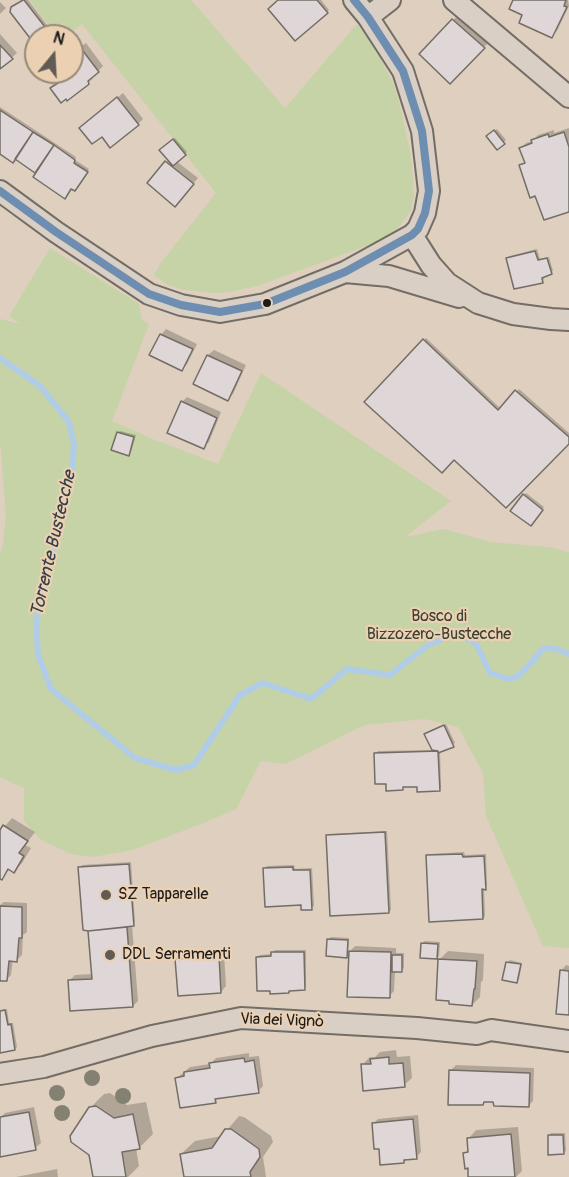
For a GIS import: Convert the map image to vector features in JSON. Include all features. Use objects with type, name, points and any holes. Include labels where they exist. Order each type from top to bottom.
[{"type":"street","points":[[0,191],[56,232],[149,294],[181,305],[220,312],[265,304],[345,272],[412,235],[418,229],[425,213],[429,191],[422,131],[403,71],[368,17],[354,0]]},
{"type":"street","points":[[368,17],[390,0]]},
{"type":"street","points":[[454,0],[569,97]]},
{"type":"street","points":[[412,235],[431,265],[447,283],[478,303]]},
{"type":"street","points":[[345,272],[389,276],[513,314],[569,320]]},
{"type":"street","name":"Via dei Vignò","points":[[0,1074],[44,1067],[152,1036],[241,1018],[417,1028],[477,1034],[491,1030],[569,1041]]},
{"type":"green space","points":[[29,0],[191,0],[285,108],[356,25],[361,25],[393,83],[400,105],[411,157],[414,196],[411,210],[396,231],[386,238],[260,285],[230,292],[210,293],[168,285],[154,275],[160,264],[216,193],[84,24],[48,24]]},
{"type":"green space","name":"Bosco di Bizzozero-Bustecche","points":[[50,248],[139,304],[142,320],[149,324],[112,421],[218,464],[261,373],[451,501],[405,537],[444,529],[490,542],[548,547],[569,552],[569,948],[543,946],[486,816],[483,773],[458,727],[425,719],[365,725],[285,764],[261,761],[236,809],[133,850],[93,857],[71,854],[41,840],[24,821],[24,788],[0,777],[0,553],[6,515],[0,441],[0,319],[20,324],[9,316]]},
{"type":"building","points":[[24,0],[43,24],[24,24],[24,30],[10,12],[11,7]]},
{"type":"building","points":[[278,0],[317,0],[328,13],[295,41],[268,9]]},
{"type":"building","points":[[513,0],[566,0],[564,6],[567,7],[552,38],[519,23],[522,15],[509,9]]},
{"type":"building","points":[[452,19],[485,48],[450,84],[419,54]]},
{"type":"building","points":[[0,45],[13,59],[0,69]]},
{"type":"building","points":[[84,52],[99,72],[88,81],[88,85],[61,103],[50,88],[56,84],[84,84]]},
{"type":"building","points":[[117,97],[139,125],[110,148],[102,137],[92,144],[79,128]]},
{"type":"building","points":[[0,110],[33,132],[13,163],[0,154]]},
{"type":"building","points":[[494,130],[505,144],[497,150],[486,136]]},
{"type":"building","points":[[33,132],[54,145],[35,173],[15,159]]},
{"type":"building","points":[[564,132],[569,147],[569,212],[544,220],[535,196],[530,198],[519,165],[525,163],[519,148],[532,143],[531,140],[548,134],[549,137]]},
{"type":"building","points":[[173,139],[186,155],[173,166],[159,150]]},
{"type":"building","points":[[54,145],[88,172],[75,191],[71,189],[65,199],[33,177]]},
{"type":"building","points":[[165,161],[194,184],[175,207],[147,183]]},
{"type":"building","points":[[535,251],[538,260],[547,258],[552,274],[542,278],[543,283],[514,289],[506,258]]},
{"type":"building","points":[[160,334],[193,349],[182,371],[149,355]]},
{"type":"building","points":[[423,339],[498,410],[515,390],[569,437],[569,444],[506,508],[454,460],[442,473],[364,402]]},
{"type":"building","points":[[207,355],[242,371],[228,401],[193,384]]},
{"type":"building","points":[[181,401],[217,418],[204,449],[167,433]]},
{"type":"building","points":[[117,432],[134,437],[129,456],[111,450]]},
{"type":"building","points":[[523,494],[543,510],[531,526],[510,511]]},
{"type":"building","points":[[444,725],[454,747],[438,753],[432,750],[424,734]]},
{"type":"building","points":[[438,751],[440,791],[417,792],[417,787],[403,787],[403,790],[386,791],[386,784],[375,784],[374,753]]},
{"type":"building","points":[[3,825],[28,841],[19,853],[24,856],[14,873],[8,869],[2,880],[0,879],[0,830]]},
{"type":"building","points":[[385,832],[389,913],[330,916],[326,835]]},
{"type":"building","points":[[462,854],[463,857],[484,856],[486,890],[482,889],[483,919],[429,922],[426,855]]},
{"type":"building","name":"SZ Tapparelle","points":[[129,864],[134,926],[83,930],[78,867]]},
{"type":"building","points":[[293,867],[293,870],[310,870],[312,910],[301,910],[301,905],[265,907],[263,868]]},
{"type":"building","points":[[0,906],[22,907],[22,938],[19,938],[17,962],[9,961],[7,981],[0,981]]},
{"type":"building","name":"DDL Serramenti","points":[[127,927],[133,1007],[70,1011],[68,980],[92,979],[88,931]]},
{"type":"building","points":[[327,939],[348,940],[347,958],[326,956]]},
{"type":"building","points":[[421,943],[438,944],[437,959],[420,958]]},
{"type":"building","points":[[349,951],[391,952],[390,998],[347,997]]},
{"type":"building","points":[[271,952],[304,952],[305,990],[270,994],[270,991],[257,991],[256,957],[271,956]]},
{"type":"building","points":[[392,955],[402,955],[402,972],[392,972]]},
{"type":"building","points":[[219,956],[221,993],[178,996],[175,959]]},
{"type":"building","points":[[438,959],[477,961],[472,1006],[449,1004],[449,1001],[436,1000]]},
{"type":"building","points":[[506,962],[521,964],[517,983],[502,980]]},
{"type":"building","points":[[560,970],[569,971],[569,1015],[556,1014]]},
{"type":"building","points":[[5,1010],[8,1025],[11,1024],[15,1050],[0,1053],[0,1011]]},
{"type":"building","points":[[389,1057],[389,1064],[403,1063],[405,1087],[363,1091],[361,1064],[371,1064],[370,1059]]},
{"type":"building","points":[[244,1058],[245,1062],[254,1060],[259,1093],[215,1099],[216,1103],[180,1108],[175,1078],[184,1076],[184,1072],[210,1068],[209,1063]]},
{"type":"building","points":[[449,1070],[530,1073],[529,1107],[494,1106],[493,1102],[484,1102],[483,1105],[448,1105]]},
{"type":"building","points":[[96,1106],[114,1118],[133,1114],[140,1149],[122,1152],[126,1177],[93,1177],[89,1155],[71,1142],[70,1136],[89,1107]]},
{"type":"building","points":[[29,1112],[36,1150],[0,1157],[0,1117]]},
{"type":"building","points":[[413,1119],[417,1159],[404,1160],[404,1163],[380,1165],[379,1149],[374,1149],[372,1123]]},
{"type":"building","points":[[225,1129],[231,1129],[259,1149],[260,1157],[250,1172],[251,1177],[184,1177],[180,1154],[212,1148]]},
{"type":"building","points":[[511,1134],[515,1177],[468,1177],[468,1168],[465,1169],[463,1153],[468,1152],[467,1138]]},
{"type":"building","points":[[548,1135],[563,1135],[564,1154],[548,1155]]},
{"type":"waterway","name":"Torrente Bustecche","points":[[0,358],[40,386],[69,422],[74,445],[71,483],[36,620],[38,655],[51,689],[135,758],[176,770],[194,765],[240,695],[263,683],[311,699],[347,669],[390,675],[428,645],[458,634],[476,644],[490,673],[508,679],[519,676],[543,649],[554,648],[569,654]]},
{"type":"transit line","points":[[0,191],[56,232],[149,294],[181,305],[220,312],[265,304],[345,272],[412,235],[418,229],[425,213],[429,191],[422,131],[403,71],[368,17],[354,0]]},
{"type":"place","name":"SZ Tapparelle","points":[[106,895]]},
{"type":"place","name":"DDL Serramenti","points":[[110,955]]}]
